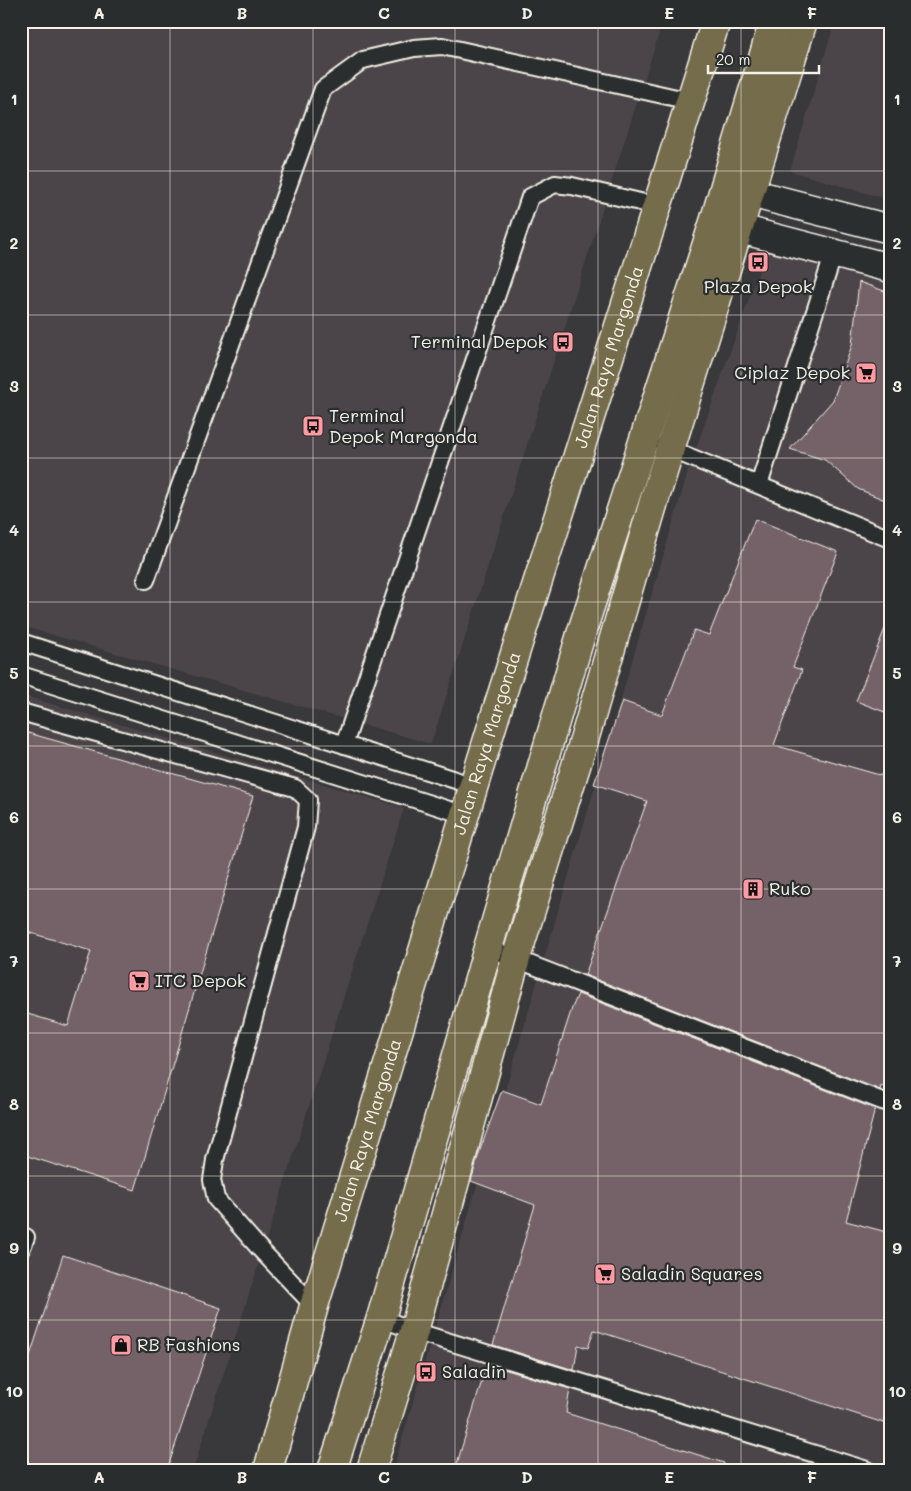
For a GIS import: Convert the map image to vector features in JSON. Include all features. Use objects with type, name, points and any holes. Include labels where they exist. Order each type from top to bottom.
[{"type":"main road","name":"Jalan Raya Margonda","points":[[268,1470],[314,1306],[496,713],[716,21]]},
{"type":"main road","points":[[332,1470],[381,1318],[582,631],[712,227],[774,21]]},
{"type":"main road","points":[[371,1470],[414,1331],[516,958],[803,21]]},
{"type":"main road","points":[[582,631],[614,641]]},
{"type":"main road","points":[[531,806],[561,813]]},
{"type":"street","points":[[724,187],[890,230]]},
{"type":"street","points":[[712,227],[738,235],[890,268]]},
{"type":"lane","points":[[146,580],[323,89],[364,60],[414,48],[442,46],[690,101]]},
{"type":"lane","points":[[344,745],[530,197],[555,184],[572,186],[657,206]]},
{"type":"lane","points":[[738,235],[830,265],[890,281]]},
{"type":"lane","points":[[759,485],[830,265]]},
{"type":"lane","points":[[645,439],[890,539]]},
{"type":"lane","points":[[21,642],[474,786]]},
{"type":"lane","points":[[21,676],[465,815]]},
{"type":"lane","points":[[21,712],[295,788],[308,800],[306,826],[215,1160],[212,1180],[216,1199],[314,1306]]},
{"type":"lane","points":[[488,948],[882,1102],[890,1103]]},
{"type":"lane","points":[[381,1318],[414,1331],[867,1470]]},
{"type":"shaded area","points":[[21,21],[663,21],[431,744],[21,626]]},
{"type":"shaded area","points":[[835,21],[856,21],[890,27],[890,200],[790,171]]},
{"type":"shaded area","points":[[771,237],[890,272],[890,1470],[393,1470],[690,465]]},
{"type":"shaded area","points":[[21,695],[404,808],[193,1470],[21,1470]]},
{"type":"building","name":"Ciplaz Depok","points":[[859,282],[890,293],[890,502],[858,489],[825,460],[790,449],[833,400],[852,345]]},
{"type":"building","name":"Ruko","points":[[755,519],[838,552],[793,667],[802,670],[774,745],[890,778],[890,1088],[881,1086],[880,1090],[585,975],[647,801],[594,784],[622,701],[662,715],[694,630],[709,635]]},
{"type":"building","points":[[888,621],[890,621],[890,714],[856,701]]},
{"type":"building","name":"ITC Depok","points":[[21,731],[253,796],[135,1190],[21,1154],[21,1012],[68,1026],[91,951],[21,930]]},
{"type":"building","points":[[578,994],[875,1109],[846,1221],[890,1233],[890,1425],[594,1330],[588,1348],[578,1345],[574,1370],[493,1345],[535,1205],[471,1181],[502,1090],[541,1104]]},
{"type":"building","name":"RB Fashions","points":[[63,1255],[221,1308],[167,1470],[21,1470],[21,1383]]},
{"type":"building","points":[[487,1364],[570,1389],[566,1413],[724,1463],[723,1470],[455,1470]]},
{"type":"place","name":"Plaza Depok","points":[[758,262]]},
{"type":"place","name":"Terminal Depok","points":[[563,342]]},
{"type":"place","name":"Ciplaz Depok","points":[[866,373]]},
{"type":"place","name":"Terminal Depok Margonda","points":[[313,426]]},
{"type":"place","name":"Ruko","points":[[753,889]]},
{"type":"place","name":"ITC Depok","points":[[139,981]]},
{"type":"place","name":"Saladin Squares","points":[[605,1274]]},
{"type":"place","name":"RB Fashions","points":[[121,1345]]},
{"type":"place","name":"Saladin","points":[[426,1372]]}]
